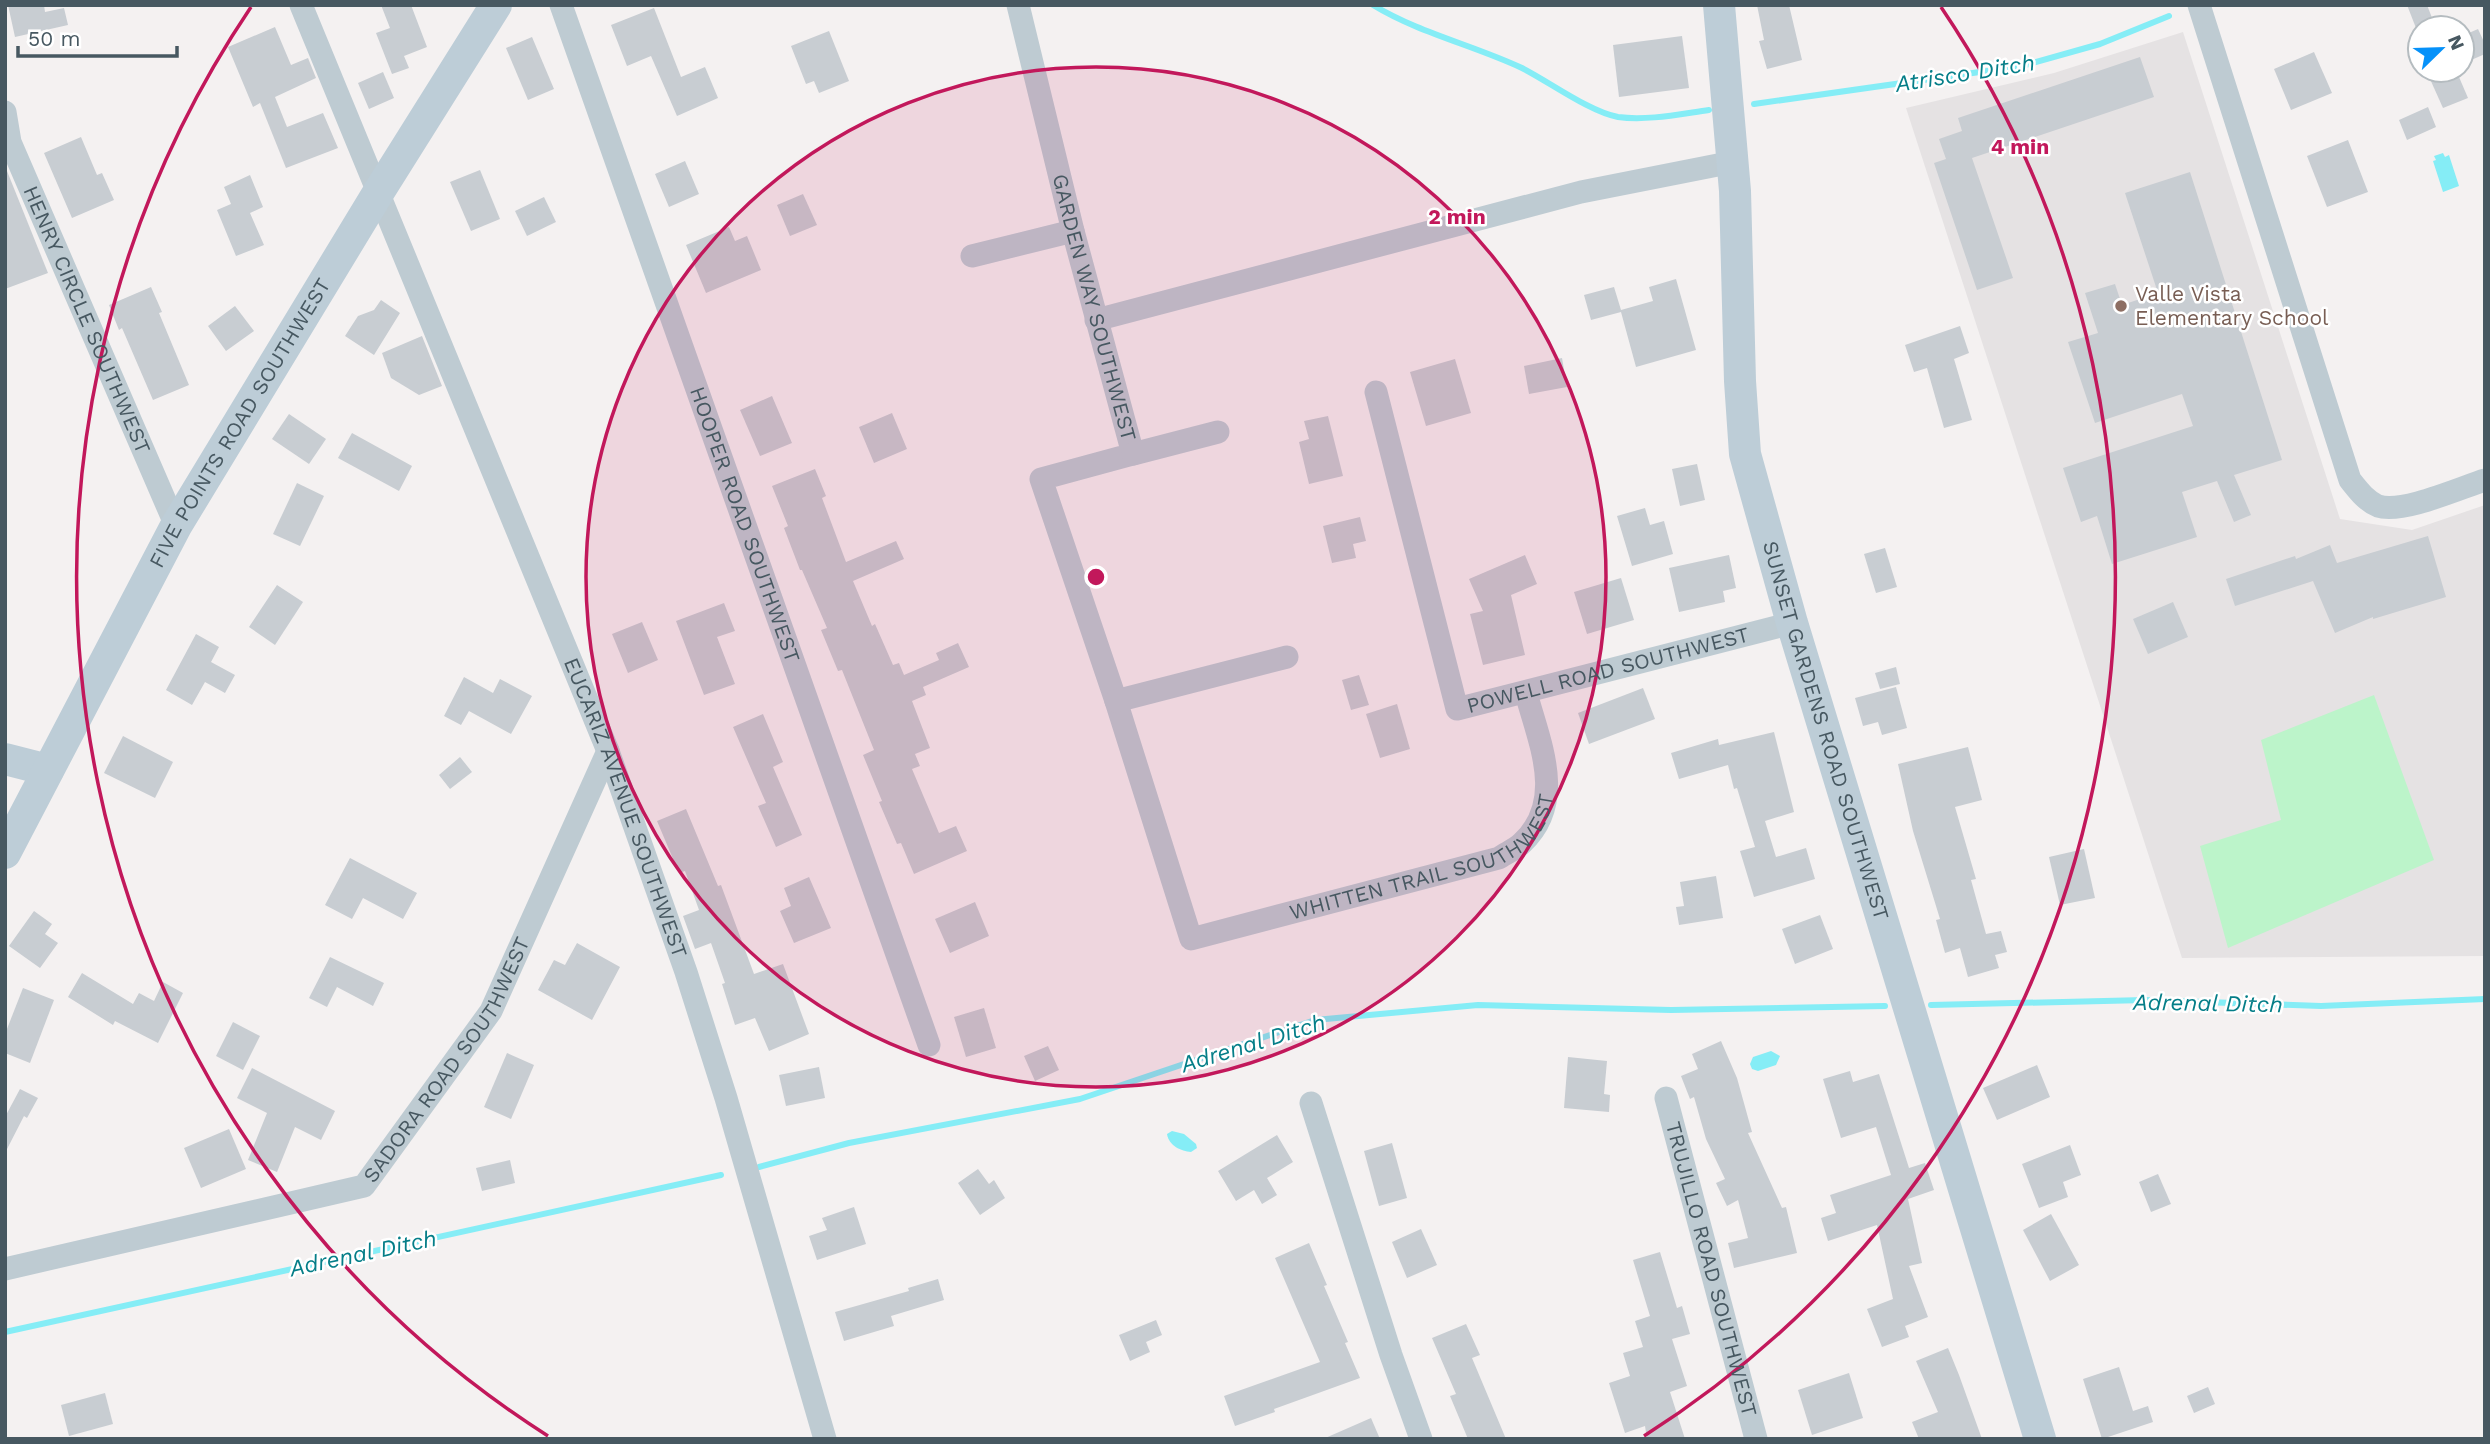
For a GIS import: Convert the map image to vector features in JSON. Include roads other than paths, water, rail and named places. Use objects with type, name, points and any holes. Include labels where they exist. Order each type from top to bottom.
[{"type":"street","points":[[301,5],[378,193]]},
{"type":"street","name":"FIVE POINTS ROAD SOUTHWEST","points":[[5,853],[176,526],[378,193],[496,5]]},
{"type":"street","name":"HOOPER ROAD SOUTHWEST","points":[[561,5],[929,1045]]},
{"type":"street","name":"GARDEN WAY SOUTHWEST","points":[[1018,5],[1073,231],[1133,454],[1041,479],[1116,701],[1191,939]]},
{"type":"street","name":"SUNSET GARDENS ROAD SOUTHWEST","points":[[1719,5],[1732,156],[1745,454],[1792,623],[2040,1439]]},
{"type":"street","points":[[2200,9],[2350,480],[2364,497],[2379,506],[2398,507],[2485,480]]},
{"type":"street","name":"HENRY CIRCLE SOUTHWEST","points":[[5,111],[8,141],[176,526]]},
{"type":"street","points":[[1096,320],[1581,192],[1732,156]]},
{"type":"street","name":"EUCARIZ AVENUE SOUTHWEST","points":[[378,193],[608,751],[726,1098],[825,1439]]},
{"type":"street","points":[[972,256],[1073,231]]},
{"type":"street","name":"POWELL ROAD SOUTHWEST","points":[[1376,392],[1457,709],[1792,623]]},
{"type":"street","points":[[1133,454],[1218,432]]},
{"type":"street","points":[[1116,701],[1287,657]]},
{"type":"street","name":"WHITTEN TRAIL SOUTHWEST","points":[[1191,939],[1499,858],[1522,844],[1536,826],[1546,804],[1548,778],[1526,693]]},
{"type":"street","name":"SADORA ROAD SOUTHWEST","points":[[5,1269],[364,1186],[491,1011],[608,751]]},
{"type":"street","points":[[5,759],[48,770]]},
{"type":"street","name":"TRUJILLO ROAD SOUTHWEST","points":[[1666,1098],[1756,1439]]},
{"type":"street","points":[[1311,1103],[1391,1355],[1421,1439]]},
{"type":"water","points":[[2443,153],[2445,157],[2449,155],[2459,186],[2443,192],[2433,161],[2436,160],[2434,156]]},
{"type":"water","points":[[1771,1051],[1780,1056],[1776,1065],[1758,1071],[1752,1069],[1750,1064],[1753,1057]]},
{"type":"water","points":[[1172,1131],[1184,1134],[1197,1148],[1191,1152],[1176,1147],[1167,1134]]},
{"type":"waterway","name":"Atrisco Ditch","points":[[1373,5],[1427,31],[1522,68],[1582,103],[1607,114],[1640,118],[1709,110]]},
{"type":"waterway","name":"Atrisco Ditch","points":[[1754,104],[2022,66],[2100,44],[2169,16]]},
{"type":"waterway","name":"Adrenal Ditch","points":[[1931,1005],[2145,1000],[2321,1006],[2485,999]]},
{"type":"waterway","name":"Adrenal Ditch","points":[[759,1167],[849,1143],[1080,1099],[1315,1020],[1478,1005],[1671,1010],[1885,1006]]},
{"type":"waterway","name":"Adrenal Ditch","points":[[5,1332],[721,1175]]},
{"type":"place","name":"Valle Vista Elementary School","points":[[2121,306]]}]
